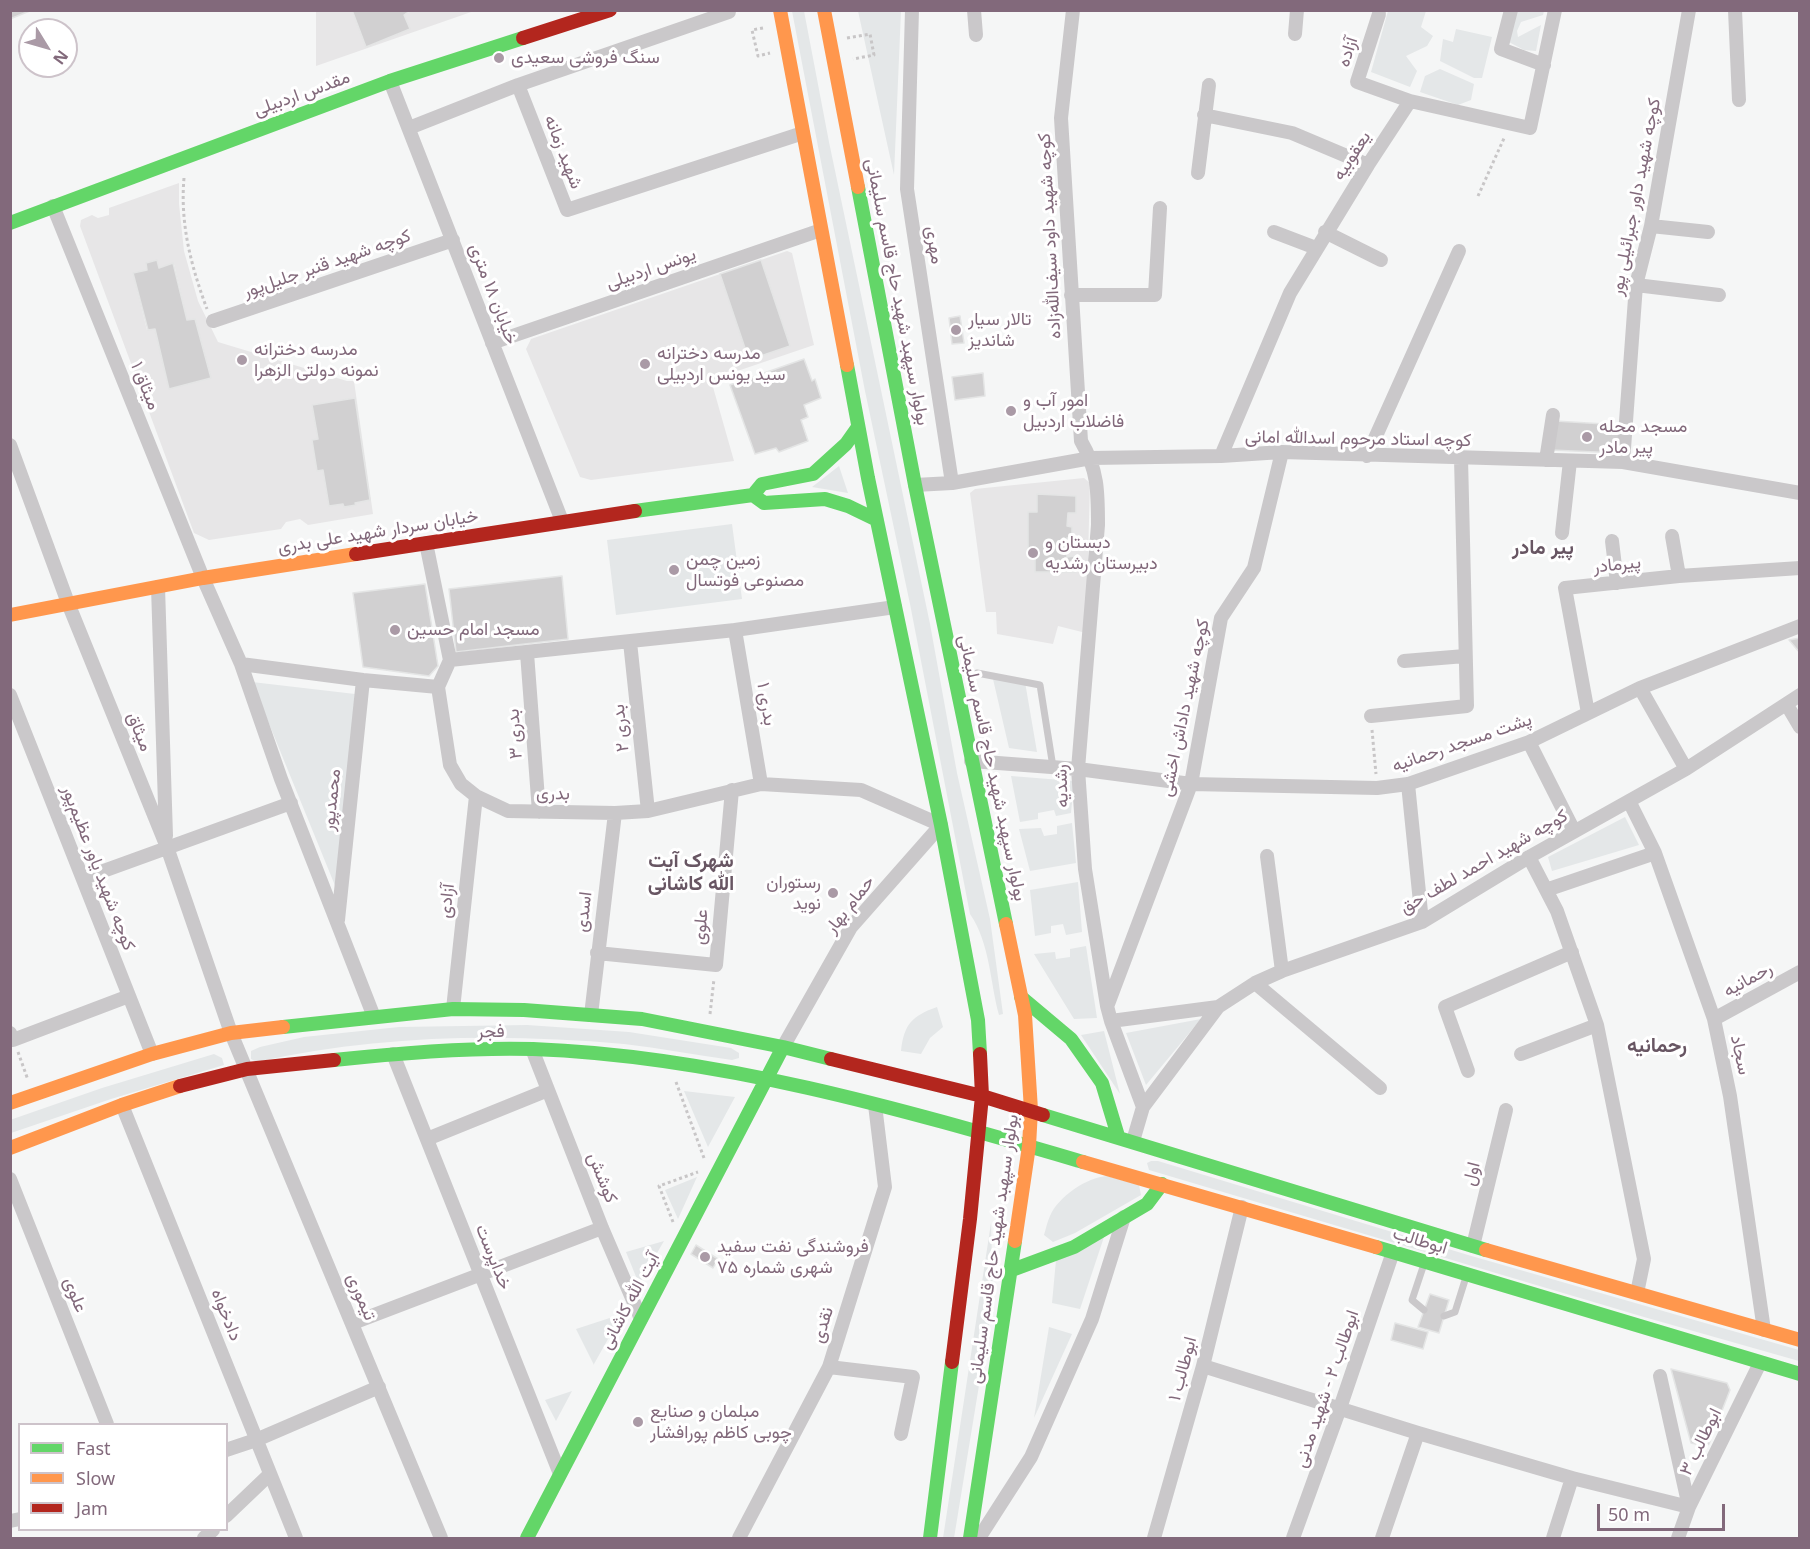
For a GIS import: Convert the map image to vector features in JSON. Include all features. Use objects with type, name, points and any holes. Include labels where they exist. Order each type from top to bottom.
[{"type":"main road","name":"مقدس اردبیلی","points":[[10,223],[390,81],[610,10]]},
{"type":"main road","name":"بولوار سپهبد شهید حاج قاسم سلیمانی","points":[[780,10],[858,427],[941,825],[978,1020],[982,1096],[970,1219],[930,1539]]},
{"type":"main road","name":"بولوار سپهبد شهید حاج قاسم سلیمانی","points":[[824,10],[915,485],[1025,1015],[1031,1110],[1029,1146],[970,1539]]},
{"type":"main road","name":"خیابان سردار شهید علی بدری","points":[[10,615],[158,586],[562,521],[753,495],[762,484],[813,474],[846,444],[858,427]]},
{"type":"main road","name":"خیابان سردار شهید علی بدری","points":[[753,495],[764,503],[825,499],[848,506],[877,520]]},
{"type":"main road","points":[[1021,997],[1071,1039],[1102,1083],[1118,1136]]},
{"type":"main road","name":"فجر","points":[[10,1103],[152,1054],[231,1033],[453,1009],[524,1010],[642,1019],[783,1047],[1031,1110]]},
{"type":"main road","name":"آیت الله کاشانی","points":[[527,1539],[783,1047]]},
{"type":"main road","name":"فجر","points":[[10,1148],[184,1084],[247,1069],[393,1053],[532,1049],[636,1057],[765,1080],[875,1105],[1029,1146]]},
{"type":"main road","name":"ابوطالب","points":[[1031,1110],[1473,1246],[1800,1340]]},
{"type":"main road","name":"ابوطالب","points":[[1029,1146],[1242,1207],[1800,1374]]},
{"type":"main road","points":[[1012,1270],[1074,1246],[1147,1204],[1162,1184]]},
{"type":"street","name":"مهری","points":[[912,10],[907,189],[952,483]]},
{"type":"street","points":[[974,10],[976,35]]},
{"type":"street","name":"کوچه شهید داود سیف‌الله‌زاده","points":[[1073,10],[1061,118],[1081,441],[1091,458]]},
{"type":"street","points":[[1295,34],[1297,10]]},
{"type":"street","points":[[1512,10],[1501,49],[1544,65]]},
{"type":"street","points":[[1410,101],[1530,128],[1555,10]]},
{"type":"street","name":"کوچه شهید داور جبرائیلی پور","points":[[1623,462],[1636,285],[1651,226],[1689,10]]},
{"type":"street","points":[[1735,10],[1739,100]]},
{"type":"street","points":[[409,128],[518,85],[729,12]]},
{"type":"street","name":"آزاده","points":[[1380,14],[1357,82],[1410,101]]},
{"type":"street","name":"خیابان ۱۸ متری","points":[[390,81],[562,521]]},
{"type":"street","name":"شهید زمانه","points":[[518,85],[567,210],[803,133]]},
{"type":"street","points":[[1198,173],[1209,85]]},
{"type":"street","name":"یعقوبیه","points":[[1222,453],[1290,293],[1325,232],[1410,101]]},
{"type":"street","points":[[1204,115],[1292,133],[1368,165]]},
{"type":"street","name":"میثاق ۱","points":[[53,206],[203,579]]},
{"type":"street","points":[[1071,295],[1155,295],[1160,208]]},
{"type":"street","points":[[1651,226],[1708,232]]},
{"type":"street","name":"یونس اردبیلی","points":[[492,343],[821,230]]},
{"type":"street","points":[[1274,232],[1316,248]]},
{"type":"street","points":[[1325,232],[1380,260]]},
{"type":"street","name":"کوچه شهید قنبر جلیل‌پور","points":[[213,321],[453,240]]},
{"type":"street","points":[[1367,456],[1459,251]]},
{"type":"street","points":[[1636,285],[1719,295]]},
{"type":"street","points":[[1546,460],[1553,415]]},
{"type":"street","name":"میثاق","points":[[10,446],[68,603],[167,848],[231,1033]]},
{"type":"street","name":"کوچه استاد مرحوم اسدالله امانی","points":[[915,485],[952,483],[1091,458],[1282,452],[1623,462],[1800,493]]},
{"type":"street","name":"کوچه شهید داداش اخشی","points":[[1107,1006],[1191,784],[1221,618],[1254,568],[1282,452]]},
{"type":"street","name":"رشدیه","points":[[1091,458],[1098,489],[1098,525],[1078,769],[1085,869],[1107,1006],[1143,1107]]},
{"type":"street","points":[[1371,716],[1467,706],[1461,458]]},
{"type":"street","points":[[1562,533],[1570,461]]},
{"type":"street","points":[[1672,536],[1679,576]]},
{"type":"street","points":[[1612,541],[1617,583]]},
{"type":"street","points":[[241,664],[438,687],[450,660],[426,543]]},
{"type":"street","name":"پیرمادر","points":[[1588,713],[1565,588],[1679,576],[1800,568]]},
{"type":"street","points":[[203,579],[241,664],[291,803],[374,1017]]},
{"type":"street","points":[[158,586],[167,848]]},
{"type":"street","points":[[450,660],[735,630],[895,607]]},
{"type":"street","name":"پشت مسجد رحمانیه","points":[[971,761],[1078,769],[1191,784],[1377,788],[1408,784],[1528,742],[1640,688],[1800,626]]},
{"type":"street","name":"بدری ۱","points":[[735,630],[761,784]]},
{"type":"street","name":"بدری ۲","points":[[630,642],[648,811]]},
{"type":"street","name":"بدری ۳","points":[[527,653],[539,812]]},
{"type":"street","points":[[1404,661],[1465,656]]},
{"type":"street","name":"محمدپور","points":[[338,924],[363,680]]},
{"type":"street","name":"بدری","points":[[438,687],[450,765],[461,784],[476,796],[508,811],[615,813],[648,811],[761,784],[861,790],[941,825]]},
{"type":"street","points":[[1640,688],[1686,769]]},
{"type":"street","name":"کوچه شهید یاور عظیم‌پور","points":[[10,695],[152,1054]]},
{"type":"street","name":"کوچه شهید احمد لطف حق","points":[[1134,1141],[1143,1107],[1218,1007],[1255,983],[1282,971],[1422,922],[1528,857],[1686,769],[1800,695]]},
{"type":"street","points":[[1787,705],[1800,727]]},
{"type":"street","points":[[1528,742],[1574,831]]},
{"type":"street","points":[[1408,784],[1422,922]]},
{"type":"street","name":"علوی","points":[[716,965],[732,790]]},
{"type":"street","name":"آزادی","points":[[453,1009],[476,796]]},
{"type":"street","name":"سجاد","points":[[1629,801],[1655,853],[1714,1019],[1730,1096],[1764,1330]]},
{"type":"street","points":[[84,878],[291,803]]},
{"type":"street","name":"اسدی","points":[[591,1015],[615,813]]},
{"type":"street","name":"حمام بهار","points":[[783,1047],[851,927],[941,825]]},
{"type":"street","points":[[1546,890],[1655,853]]},
{"type":"street","points":[[1267,856],[1282,971]]},
{"type":"street","points":[[1528,857],[1557,911],[1597,1025],[1644,1259],[1637,1293]]},
{"type":"street","points":[[1468,1071],[1445,1007],[1572,952]]},
{"type":"street","points":[[597,953],[716,965]]},
{"type":"street","name":"رحمانیه","points":[[1714,1019],[1800,972]]},
{"type":"street","points":[[1255,983],[1380,1088]]},
{"type":"street","points":[[12,1036],[129,996]]},
{"type":"street","points":[[1111,1021],[1218,1007]]},
{"type":"street","points":[[1521,1054],[1597,1025]]},
{"type":"street","name":"تیموری","points":[[231,1033],[380,1387],[441,1539]]},
{"type":"street","name":"کوشش","points":[[532,1049],[602,1228],[641,1319]]},
{"type":"street","name":"خداپرست","points":[[393,1053],[560,1474]]},
{"type":"street","points":[[427,1139],[548,1090]]},
{"type":"street","name":"دادخواه","points":[[122,1105],[296,1539]]},
{"type":"street","name":"نقدی","points":[[740,1539],[829,1367],[885,1187],[875,1105]]},
{"type":"street","name":"اول","points":[[1473,1246],[1506,1110]]},
{"type":"street","name":"علوی","points":[[10,1179],[106,1423]]},
{"type":"street","name":"ابوطالب ۱","points":[[1154,1539],[1203,1366],[1242,1207]]},
{"type":"street","points":[[979,1539],[1031,1456],[1092,1319],[1124,1217]]},
{"type":"street","points":[[353,1323],[602,1228]]},
{"type":"street","name":"ابوطالب ۲ - شهید مدنی","points":[[1293,1539],[1393,1252]]},
{"type":"street","name":"ابوطالب ۳","points":[[1678,1539],[1689,1507],[1760,1363]]},
{"type":"street","points":[[1203,1366],[1572,1478],[1689,1507],[1660,1376]]},
{"type":"street","points":[[829,1367],[913,1377],[901,1434]]},
{"type":"street","points":[[228,1449],[256,1440],[380,1387]]},
{"type":"street","points":[[1382,1539],[1418,1433]]},
{"type":"street","points":[[228,1514],[270,1474]]},
{"type":"street","points":[[1553,1539],[1572,1478]]},
{"type":"lane","points":[[977,673],[1040,686],[1053,767]]},
{"type":"lane","points":[[1424,1262],[1412,1300],[1424,1310]]},
{"type":"lane","points":[[1444,1316],[1455,1312],[1466,1275]]},
{"type":"path","points":[[752,30],[758,56]]},
{"type":"path","points":[[870,34],[874,55]]},
{"type":"path","points":[[1478,196],[1511,123]]},
{"type":"path","points":[[180,159],[185,175],[182,205],[189,254],[206,308],[213,321]]},
{"type":"path","points":[[1371,716],[1377,788]]},
{"type":"path","name":"علوی","points":[[708,1031],[716,965]]},
{"type":"path","points":[[12,1036],[33,1094]]},
{"type":"path","points":[[669,1064],[708,1168],[723,1163]]},
{"type":"path","points":[[681,1242],[659,1186],[698,1172]]},
{"type":"shaded area","points":[[316,11],[352,11],[366,47],[410,29],[404,15],[411,11],[474,11],[316,66]]},
{"type":"shaded area","points":[[792,11],[804,11],[829,142],[930,624],[957,773],[990,919],[1003,1014],[999,1015],[986,950],[977,925],[970,914],[910,604],[865,391]]},
{"type":"shaded area","points":[[858,11],[901,11],[894,175]]},
{"type":"shaded area","points":[[1388,11],[1426,11],[1421,27],[1433,36],[1427,46],[1406,56],[1417,71],[1410,87],[1371,72]]},
{"type":"shaded area","points":[[1515,11],[1544,11],[1543,15],[1521,22],[1517,31],[1518,37],[1541,25],[1536,51],[1524,50],[1507,41]]},
{"type":"shaded area","points":[[1456,29],[1492,37],[1482,78],[1474,78],[1440,61],[1443,39],[1453,42]]},
{"type":"shaded area","points":[[1440,69],[1474,84],[1471,100],[1458,105],[1420,92],[1425,76]]},
{"type":"shaded area","name":"مدرسه دخترانه نمونه دولتی الزهرا","points":[[179,183],[184,251],[198,301],[218,342],[347,381],[354,381],[373,514],[308,525],[300,519],[286,522],[281,529],[209,540],[194,533],[80,226],[81,220],[92,215],[98,218],[109,215],[109,208]],"holes":[[[157,260],[159,268],[174,264],[187,320],[195,319],[210,378],[169,389],[155,329],[147,330],[133,273],[147,270],[146,263]],[[355,398],[370,500],[344,507],[343,504],[329,506],[323,470],[317,471],[312,441],[318,439],[312,405]]]},
{"type":"shaded area","name":"مدرسه دخترانه سید یونس اردبیلی","points":[[787,251],[792,253],[814,345],[711,380],[734,461],[591,480],[580,477],[526,349],[531,339]]},
{"type":"shaded area","points":[[839,466],[848,493],[812,487]]},
{"type":"shaded area","name":"دبستان و دبیرستان رشدیه","points":[[1084,478],[1090,483],[1086,633],[1058,626],[1053,644],[997,634],[996,612],[986,612],[970,493],[975,489]]},
{"type":"shaded area","name":"زمین چمن مصنوعی فوتسال","points":[[732,524],[742,599],[616,615],[607,540]]},
{"type":"shaded area","points":[[993,679],[1025,682],[1037,752],[1009,748]]},
{"type":"shaded area","points":[[252,682],[355,694],[336,888]]},
{"type":"shaded area","points":[[1011,776],[1074,781],[1071,813],[1056,816],[1054,810],[1038,813],[1038,819],[1020,822]]},
{"type":"shaded area","points":[[1625,817],[1639,845],[1552,871],[1548,857]]},
{"type":"shaded area","points":[[1072,823],[1076,863],[1030,871],[1019,829],[1041,828],[1044,836],[1057,834],[1057,826]]},
{"type":"shaded area","points":[[1078,882],[1082,932],[1066,935],[1063,924],[1051,926],[1051,933],[1035,936],[1030,890]]},
{"type":"shaded area","points":[[1086,946],[1097,1018],[1074,1019],[1034,954],[1055,952],[1056,959],[1070,957],[1070,949]]},
{"type":"shaded area","points":[[937,1007],[943,1027],[930,1038],[921,1054],[901,1051],[904,1034],[911,1022],[921,1014]]},
{"type":"shaded area","points":[[1201,1019],[1146,1085],[1126,1033]]},
{"type":"shaded area","points":[[527,1025],[629,1032],[731,1048],[739,1053],[739,1058],[732,1060],[624,1044],[532,1038],[486,1038],[347,1046],[257,1062],[251,1059],[251,1051],[260,1047],[304,1037],[399,1027]]},
{"type":"shaded area","points":[[1104,1031],[1120,1094],[1081,1035]]},
{"type":"shaded area","points":[[214,1054],[222,1058],[224,1065],[111,1099],[11,1133],[10,1120],[102,1088]]},
{"type":"shaded area","points":[[684,1091],[735,1097],[708,1147]]},
{"type":"shaded area","points":[[1158,1161],[1468,1255],[1799,1350],[1799,1361],[1149,1170],[1147,1163]]},
{"type":"shaded area","points":[[1107,1176],[1139,1185],[1141,1195],[1075,1233],[1053,1242],[1044,1235],[1049,1218],[1066,1195],[1082,1184]]},
{"type":"shaded area","points":[[697,1177],[678,1219],[665,1190]]},
{"type":"shaded area","points":[[991,1223],[993,1300],[954,1538],[943,1538]]},
{"type":"shaded area","points":[[1105,1234],[1080,1309],[1052,1303],[1056,1260]]},
{"type":"shaded area","points":[[664,1241],[639,1284],[626,1252]]},
{"type":"shaded area","points":[[622,1314],[594,1364],[594,1365],[576,1329]]},
{"type":"shaded area","points":[[1049,1327],[1072,1334],[1034,1418]]},
{"type":"shaded area","points":[[572,1391],[556,1421],[545,1400]]},
{"type":"building","points":[[10,10],[32,10],[10,19]]},
{"type":"building","points":[[352,10],[411,10],[404,15],[410,29],[366,47]]},
{"type":"building","points":[[157,260],[159,268],[173,263],[187,320],[195,319],[211,378],[169,389],[155,329],[148,330],[133,273],[147,270],[146,263]]},
{"type":"building","points":[[761,260],[790,346],[749,360],[720,274]]},
{"type":"building","name":"تالار سیار شاندیز","points":[[960,316],[964,343],[952,344],[949,318]]},
{"type":"building","points":[[804,359],[812,381],[815,379],[821,398],[804,405],[808,417],[801,420],[808,441],[779,452],[776,448],[755,454],[730,385]]},
{"type":"building","points":[[983,373],[985,396],[955,400],[952,377]]},
{"type":"building","points":[[355,398],[370,500],[344,507],[343,504],[329,506],[323,470],[317,471],[312,440],[318,439],[312,405]]},
{"type":"building","name":"مسجد محله پیر مادر","points":[[1555,421],[1621,425],[1619,453],[1551,450]]},
{"type":"building","points":[[1037,494],[1076,496],[1076,513],[1068,513],[1067,526],[1072,527],[1072,538],[1067,538],[1067,557],[1075,556],[1075,572],[1035,572],[1035,554],[1028,553],[1028,512],[1037,512]]},
{"type":"building","points":[[562,576],[568,639],[456,652],[449,589]]},
{"type":"building","name":"مسجد امام حسین","points":[[425,584],[438,666],[429,676],[363,667],[353,593]]},
{"type":"building","points":[[1800,638],[1800,653],[1789,640]]},
{"type":"building","name":"فروشندگی نفت سفید شهری شماره ۷۵","points":[[696,1245],[718,1259],[713,1268],[691,1254]]},
{"type":"building","points":[[1430,1294],[1449,1300],[1439,1333],[1418,1327]]},
{"type":"building","points":[[1395,1323],[1428,1332],[1423,1349],[1391,1340]]},
{"type":"building","points":[[1671,1369],[1727,1383],[1730,1390],[1709,1444],[1705,1446],[1691,1443]]},
{"type":"traffic: fast","points":[[10,223],[390,81],[523,38]]},
{"type":"traffic: fast","points":[[858,187],[915,485],[1006,924]]},
{"type":"traffic: fast","points":[[847,365],[868,478],[941,825],[978,1020],[980,1054]]},
{"type":"traffic: fast","points":[[753,495],[762,484],[813,474],[846,444],[858,427]]},
{"type":"traffic: fast","points":[[635,511],[753,495],[764,503],[825,499],[848,506],[877,520]]},
{"type":"traffic: fast","points":[[1021,997],[1071,1039],[1102,1083],[1118,1136]]},
{"type":"traffic: fast","points":[[283,1027],[453,1009],[524,1010],[642,1019],[783,1047],[831,1059]]},
{"type":"traffic: fast","points":[[527,1538],[783,1047]]},
{"type":"traffic: fast","points":[[334,1060],[433,1051],[533,1049],[673,1062],[742,1074],[880,1105],[1083,1162]]},
{"type":"traffic: fast","points":[[1043,1115],[1486,1250]]},
{"type":"traffic: fast","points":[[1012,1270],[1074,1247],[1147,1204],[1162,1184]]},
{"type":"traffic: fast","points":[[970,1538],[1015,1241]]},
{"type":"traffic: fast","points":[[1376,1247],[1800,1374]]},
{"type":"traffic: fast","points":[[930,1538],[952,1362]]},
{"type":"traffic: slow","points":[[780,10],[847,365]]},
{"type":"traffic: slow","points":[[824,10],[858,187]]},
{"type":"traffic: slow","points":[[10,615],[203,578],[356,554]]},
{"type":"traffic: slow","points":[[1006,924],[1025,1015],[1031,1110],[1029,1146],[1015,1241]]},
{"type":"traffic: slow","points":[[10,1103],[152,1054],[231,1033],[283,1027]]},
{"type":"traffic: slow","points":[[10,1148],[122,1105],[180,1086]]},
{"type":"traffic: slow","points":[[1083,1162],[1376,1247]]},
{"type":"traffic: slow","points":[[1486,1250],[1800,1340]]},
{"type":"traffic: jam","points":[[523,38],[610,10]]},
{"type":"traffic: jam","points":[[356,554],[635,511]]},
{"type":"traffic: jam","points":[[952,1362],[970,1219],[982,1096],[980,1054]]},
{"type":"traffic: jam","points":[[831,1059],[982,1096],[1043,1115]]},
{"type":"traffic: jam","points":[[180,1086],[247,1069],[334,1060]]},
{"type":"place","name":"سنگ فروشی سعیدی","points":[[499,58]]},
{"type":"place","name":"تالار سیار شاندیز","points":[[956,330]]},
{"type":"place","name":"مدرسه دخترانه نمونه دولتی الزهرا","points":[[242,360]]},
{"type":"place","name":"مدرسه دخترانه سید یونس اردبیلی","points":[[645,364]]},
{"type":"place","name":"امور آب و فاضلاب اردبیل","points":[[1011,411]]},
{"type":"place","name":"مسجد محله پیر مادر","points":[[1587,437]]},
{"type":"place","name":"دبستان و دبیرستان رشدیه","points":[[1033,553]]},
{"type":"place","name":"زمین چمن مصنوعی فوتسال","points":[[674,570]]},
{"type":"place","name":"مسجد امام حسین","points":[[395,630]]},
{"type":"place","name":"رستوران نوید","points":[[833,893]]},
{"type":"place","name":"فروشندگی نفت سفید شهری شماره ۷۵","points":[[705,1257]]},
{"type":"place","name":"مبلمان و صنایع چوبی کاظم پورافشار","points":[[638,1422]]},
{"type":"district","name":"پیر مادر","points":[[1543,548]]},
{"type":"district","name":"شهرک آیت الله کاشانی","points":[[691,872]]},
{"type":"district","name":"رحمانیه","points":[[1657,1046]]}]
